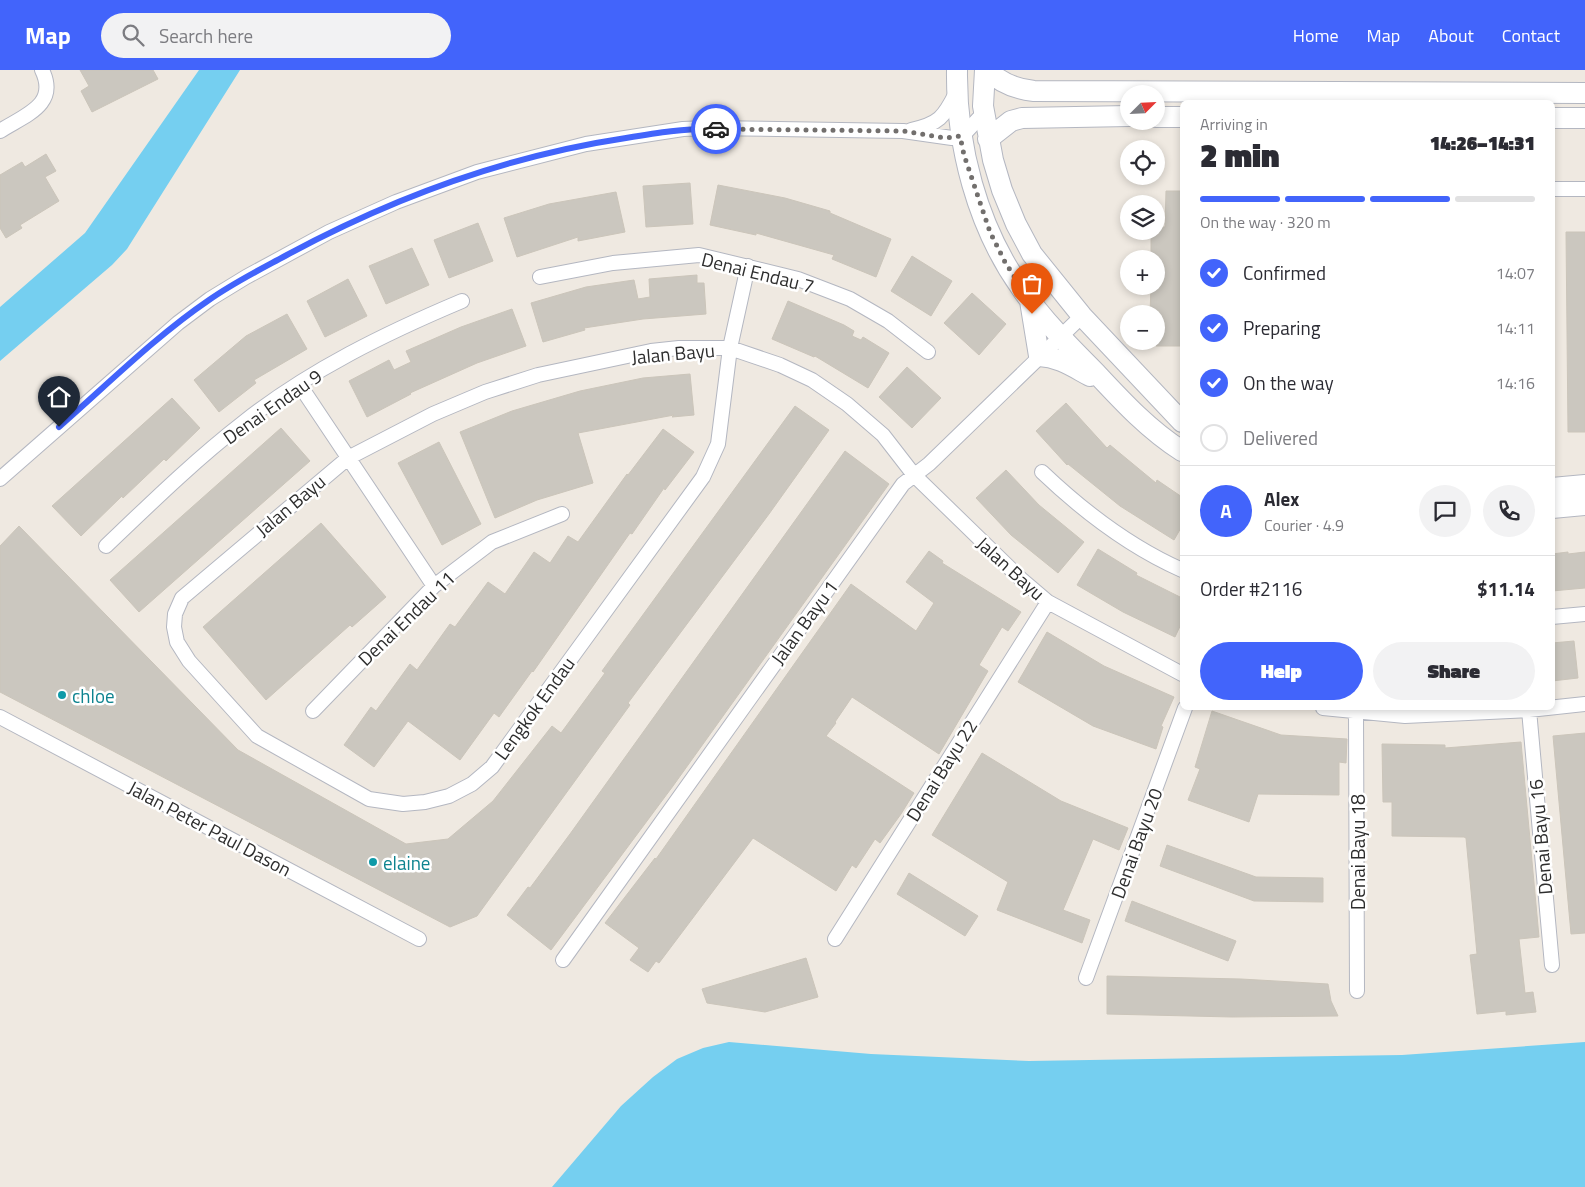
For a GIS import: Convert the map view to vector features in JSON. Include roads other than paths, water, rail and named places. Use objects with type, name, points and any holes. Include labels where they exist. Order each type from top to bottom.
[{"type":"main road","points":[[957,70],[956,93],[960,136],[968,168],[990,232],[1005,262],[1029,300],[1060,336],[1154,432],[1180,450]]},
{"type":"main road","points":[[987,70],[1011,86],[1034,91],[1585,93]]},
{"type":"main road","points":[[987,70],[983,106],[988,139],[1002,190],[1016,224],[1032,254],[1082,316],[1180,420]]},
{"type":"main road","points":[[988,139],[1011,121],[1022,118],[1120,116]]},
{"type":"main road","points":[[1165,117],[1180,117]]},
{"type":"main road","points":[[1555,118],[1585,118]]},
{"type":"main road","points":[[1029,300],[1039,356],[1048,356],[1063,361],[1110,388]]},
{"type":"main road","points":[[1555,488],[1585,485]]},
{"type":"main road","points":[[1555,508],[1585,505]]},
{"type":"street","points":[[0,131],[41,105],[47,94],[46,79],[42,70]]},
{"type":"street","points":[[903,131],[927,126],[944,116],[956,93]]},
{"type":"street","points":[[0,479],[178,323],[210,299],[330,232],[396,202],[477,172],[586,144],[683,129],[903,131],[945,138],[960,136],[975,124],[983,106]]},
{"type":"street","points":[[1555,189],[1585,189]]},
{"type":"street","name":"Denai Endau 7","points":[[540,277],[613,263],[699,255],[798,279],[850,299],[888,321],[928,352]]},
{"type":"street","name":"Lengkok Endau","points":[[182,598],[175,614],[177,642],[189,661],[257,736],[370,799],[403,804],[425,802],[449,796],[472,784],[492,767],[703,477],[718,444],[730,348],[748,266]]},
{"type":"street","name":"Denai Endau 9","points":[[106,546],[194,463],[245,421],[299,384],[392,331],[462,301]]},
{"type":"street","name":"Jalan Bayu 1","points":[[563,960],[903,484],[929,464],[1082,316]]},
{"type":"street","name":"Jalan Bayu","points":[[182,598],[320,479],[348,458],[433,414],[484,392],[538,375],[651,351],[679,348],[730,348],[780,365],[819,384],[847,404],[883,435],[914,476],[1021,579],[1048,602],[1180,673]]},
{"type":"street","points":[[299,384],[434,586]]},
{"type":"street","points":[[1042,472],[1072,500],[1123,537],[1180,569]]},
{"type":"street","name":"Denai Endau 11","points":[[313,711],[434,586],[492,542],[562,514]]},
{"type":"street","name":"Denai Bayu 22","points":[[835,939],[1048,602]]},
{"type":"street","points":[[1555,618],[1585,614]]},
{"type":"street","points":[[1555,707],[1585,704]]},
{"type":"street","name":"Denai Bayu 20","points":[[1086,978],[1184,710]]},
{"type":"street","points":[[1340,710],[1405,716],[1529,710]]},
{"type":"street","name":"Denai Bayu 16","points":[[1529,710],[1552,965]]},
{"type":"street","name":"Denai Bayu 18","points":[[1356,712],[1357,991]]},
{"type":"street","name":"Jalan Peter Paul Dason","points":[[0,717],[419,939]]},
{"type":"water","points":[[199,70],[240,70],[127,249],[112,265],[0,361],[0,307],[85,233]]},
{"type":"water","points":[[729,1042],[871,1054],[1029,1061],[1402,1055],[1585,1042],[1585,1187],[552,1187],[621,1106],[653,1077],[677,1059],[703,1048]]},
{"type":"place","name":"chloe","points":[[62,695]]},
{"type":"place","name":"elaine","points":[[373,862]]}]
